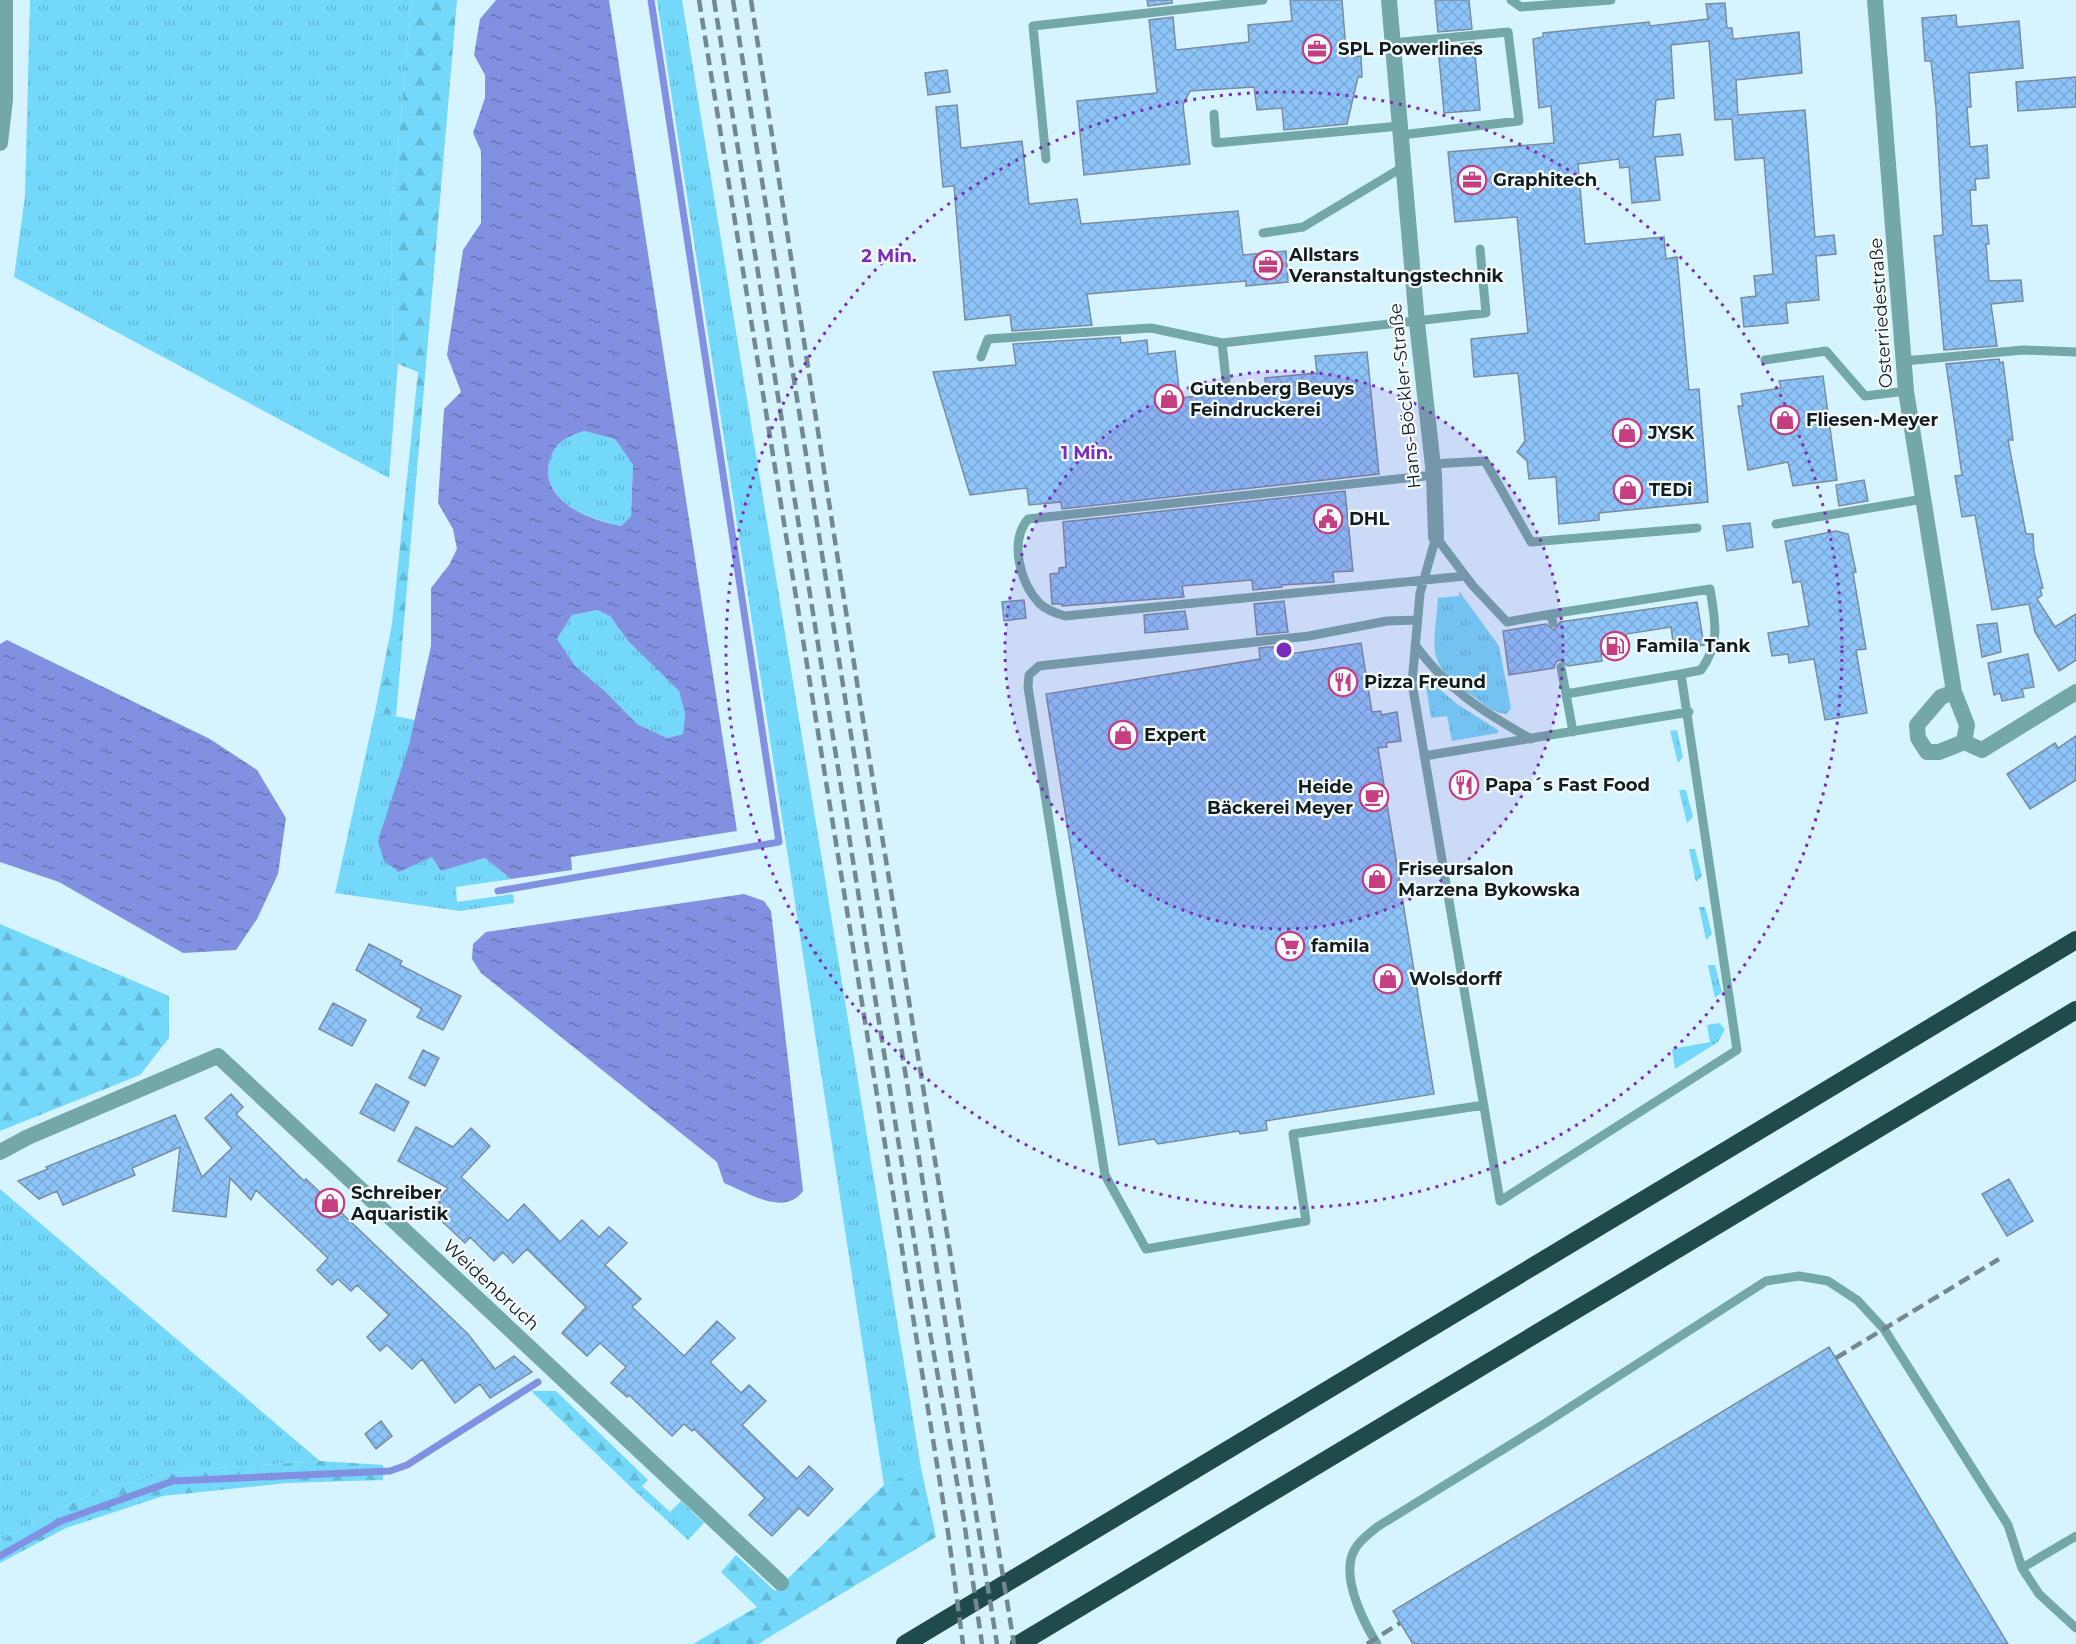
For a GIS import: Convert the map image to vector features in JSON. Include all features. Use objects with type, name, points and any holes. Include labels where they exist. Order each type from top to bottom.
[{"type":"highway","points":[[905,1644],[2076,940]]},
{"type":"highway","points":[[1019,1644],[2076,1010]]},
{"type":"street","points":[[0,143],[4,99],[6,0]]},
{"type":"street","name":"Hans-Böckler-Straße","points":[[1389,0],[1417,323],[1433,469],[1437,537]]},
{"type":"street","name":"Osterriedestraße","points":[[1875,0],[1906,391],[1954,692],[1967,725],[1964,742]]},
{"type":"street","points":[[1954,692],[1941,697],[1917,725],[1918,738],[1927,752],[1939,752],[1964,742],[1982,750],[2076,692]]},
{"type":"street","name":"Weidenbruch","points":[[0,1152],[27,1137],[218,1056],[781,1583]]},
{"type":"lane","points":[[1046,159],[1034,26],[1263,0]]},
{"type":"lane","points":[[1511,0],[1521,7],[1611,0]]},
{"type":"lane","points":[[1214,114],[1216,143],[1519,121],[1508,32],[1392,44]]},
{"type":"lane","points":[[1263,233],[1303,227],[1403,167]]},
{"type":"lane","points":[[981,357],[988,339],[1151,328],[1222,343],[1417,323],[1486,313],[1480,249]]},
{"type":"lane","points":[[1222,343],[1226,380]]},
{"type":"lane","points":[[1904,361],[2023,350],[2076,352]]},
{"type":"lane","points":[[1765,360],[1826,351],[1865,396],[1906,391]]},
{"type":"lane","points":[[1465,576],[1065,616],[1051,612],[1029,589],[1020,565],[1017,542],[1020,529],[1028,519],[1485,461],[1531,542],[1697,528]]},
{"type":"lane","points":[[1776,524],[1923,499]]},
{"type":"lane","points":[[1437,537],[1465,576],[1507,622],[1552,618],[1710,589],[1715,620],[1713,654],[1701,670],[1566,694]]},
{"type":"lane","points":[[1437,537],[1424,579],[1417,620],[1412,683],[1500,1201],[1737,1050],[1682,674]]},
{"type":"lane","points":[[1417,620],[1387,621],[1310,636],[1039,666],[1029,675],[1028,687],[1105,1175],[1146,1249],[1306,1221],[1293,1134],[1484,1105]]},
{"type":"lane","points":[[1415,645],[1433,669],[1456,692],[1531,739]]},
{"type":"lane","points":[[1561,667],[1573,732]]},
{"type":"lane","points":[[1424,756],[1689,712]]},
{"type":"lane","points":[[1377,1644],[1351,1579],[1351,1559],[1360,1541],[1368,1534],[1766,1281],[1799,1276],[1828,1281],[1857,1300],[1884,1329],[2008,1524],[2022,1568],[2039,1594],[2076,1628]]},
{"type":"lane","points":[[2022,1568],[2076,1536]]},
{"type":"green space","points":[[30,0],[412,0],[391,216],[393,361],[398,364],[389,478],[14,277],[25,196]]},
{"type":"green space","points":[[412,0],[457,0],[396,716],[375,712],[392,624],[418,372],[393,362],[391,216]]},
{"type":"green space","points":[[657,0],[682,0],[921,1468],[884,1485]]},
{"type":"green space","points":[[584,431],[615,439],[633,465],[631,516],[621,526],[582,513],[560,498],[553,488],[549,477],[549,463],[554,450],[567,438]]},
{"type":"green space","points":[[1459,591],[1499,646],[1511,708],[1507,714],[1489,708],[1458,685],[1447,675],[1436,655],[1434,645],[1438,598],[1459,596]]},
{"type":"green space","points":[[599,610],[610,616],[628,641],[679,691],[685,714],[683,734],[667,738],[637,724],[607,693],[574,666],[557,639],[572,615]]},
{"type":"green space","points":[[1427,678],[1457,704],[1498,730],[1498,733],[1452,741],[1447,716],[1431,718],[1425,679]]},
{"type":"green space","points":[[375,712],[415,720],[409,745],[399,872],[433,856],[441,871],[485,858],[511,879],[456,887],[457,902],[513,894],[514,903],[460,911],[335,893]]},
{"type":"green space","points":[[1677,730],[1683,757],[1678,763],[1670,731]]},
{"type":"green space","points":[[1679,790],[1686,790],[1693,817],[1687,823]]},
{"type":"green space","points":[[1689,849],[1695,849],[1702,876],[1696,882]]},
{"type":"green space","points":[[1699,907],[1705,907],[1712,934],[1706,940]]},
{"type":"green space","points":[[0,924],[169,996],[169,1038],[140,1075],[0,1131]]},
{"type":"green space","points":[[1708,965],[1715,965],[1722,992],[1715,998]]},
{"type":"green space","points":[[1719,1023],[1725,1029],[1718,1042],[1675,1069],[1672,1049],[1710,1042],[1707,1025]]},
{"type":"green space","points":[[0,1189],[320,1461],[202,1470],[114,1487],[75,1502],[0,1541]]},
{"type":"green space","points":[[531,1391],[556,1391],[648,1480],[636,1492]]},
{"type":"green space","points":[[320,1461],[383,1465],[383,1480],[287,1483],[163,1496],[66,1528],[0,1563],[0,1541],[64,1507],[114,1487],[171,1474],[201,1470]]},
{"type":"green space","points":[[921,1468],[936,1537],[758,1644],[693,1644],[757,1607],[721,1572],[736,1555],[775,1591],[884,1485]]},
{"type":"green space","points":[[642,1486],[670,1512],[681,1501],[704,1523],[688,1540],[636,1492]]},
{"type":"water","points":[[496,0],[609,0],[737,831],[571,857],[572,870],[511,879],[485,858],[441,871],[432,857],[399,872],[384,861],[378,841],[409,745],[431,646],[431,588],[449,565],[457,549],[453,529],[438,503],[444,409],[461,392],[447,355],[463,250],[481,223],[481,151],[473,133],[485,98],[485,75],[474,55],[480,19]],"holes":[[[584,431],[615,439],[633,465],[631,516],[621,526],[582,514],[570,507],[553,488],[549,477],[549,463],[554,450],[566,438]],[[598,610],[610,616],[628,641],[679,691],[685,714],[683,734],[667,738],[637,724],[607,693],[575,666],[557,639],[572,615]]]},
{"type":"water","points":[[7,640],[210,739],[257,770],[286,818],[278,874],[257,919],[236,950],[183,953],[59,882],[0,862],[0,644]]},
{"type":"water","points":[[744,894],[764,901],[771,911],[803,1191],[795,1199],[786,1202],[776,1203],[755,1197],[724,1183],[717,1162],[481,973],[472,959],[473,944],[486,932]]},
{"type":"building","points":[[1147,0],[1172,0],[1172,3],[1148,6]]},
{"type":"building","points":[[1290,0],[1342,0],[1346,50],[1354,49],[1354,57],[1361,56],[1362,77],[1358,77],[1347,124],[1284,130],[1282,108],[1257,110],[1254,87],[1190,91],[1183,105],[1190,164],[1084,175],[1077,101],[1157,93],[1149,20],[1173,17],[1176,50],[1249,42],[1248,25],[1292,21]]},
{"type":"building","points":[[1435,0],[1469,0],[1472,29],[1438,32]]},
{"type":"building","points":[[1725,3],[1727,28],[1732,28],[1733,39],[1799,32],[1802,73],[1736,80],[1738,115],[1805,110],[1815,237],[1834,235],[1836,254],[1816,256],[1819,300],[1786,303],[1788,323],[1744,327],[1741,298],[1756,296],[1754,276],[1773,274],[1764,158],[1735,160],[1732,119],[1715,120],[1709,41],[1671,45],[1674,98],[1656,100],[1653,137],[1680,134],[1683,155],[1655,157],[1660,200],[1632,203],[1629,167],[1620,168],[1619,159],[1578,164],[1585,244],[1664,237],[1666,259],[1677,257],[1689,390],[1699,389],[1708,502],[1599,513],[1599,520],[1559,524],[1556,477],[1529,479],[1527,461],[1517,452],[1525,441],[1518,373],[1474,377],[1471,339],[1528,333],[1517,217],[1455,222],[1448,152],[1554,143],[1551,106],[1539,108],[1533,39],[1543,37],[1543,33],[1649,22],[1650,26],[1708,19],[1706,4]]},
{"type":"building","points":[[1956,15],[1957,27],[2019,21],[2023,68],[1969,73],[1971,107],[1967,107],[1970,147],[1987,145],[1989,178],[1975,179],[1976,190],[1970,190],[1972,226],[1987,225],[1989,281],[2021,280],[2023,301],[1991,304],[1997,346],[1944,350],[1934,236],[1943,235],[1936,108],[1931,61],[1925,61],[1922,18]]},
{"type":"building","points":[[1474,42],[1480,110],[1444,113],[1438,46]]},
{"type":"building","points":[[947,70],[950,92],[928,95],[925,73]]},
{"type":"building","points":[[2076,77],[2076,107],[2018,111],[2016,82]]},
{"type":"building","points":[[957,105],[961,148],[1022,141],[1029,204],[1077,199],[1081,224],[1238,211],[1243,255],[1286,251],[1288,282],[1246,286],[1246,281],[1087,294],[1092,325],[1012,331],[1010,315],[965,320],[954,186],[943,187],[936,107]]},
{"type":"building","points":[[1120,337],[1121,343],[1147,340],[1148,354],[1175,351],[1180,398],[1266,389],[1265,378],[1317,373],[1315,356],[1367,352],[1379,474],[1062,509],[1061,502],[1029,505],[1027,488],[970,495],[933,372],[1016,365],[1013,344]]},
{"type":"building","points":[[1999,359],[2000,363],[2003,362],[2013,440],[2008,440],[2026,534],[2033,534],[2034,552],[2043,588],[2040,589],[2042,595],[2037,599],[2055,627],[2076,614],[2076,660],[2059,671],[2035,632],[2029,604],[1992,610],[1975,515],[1962,517],[1955,476],[1962,475],[1946,364]]},
{"type":"building","name":"Fliesen-Meyer","points":[[1823,376],[1837,480],[1793,486],[1788,462],[1748,470],[1738,406],[1743,406],[1741,394],[1781,388],[1779,381]]},
{"type":"building","points":[[1864,480],[1868,501],[1839,506],[1836,485]]},
{"type":"building","points":[[1345,491],[1353,571],[1333,572],[1334,582],[1282,585],[1282,587],[1253,590],[1252,580],[1182,586],[1184,597],[1062,606],[1062,604],[1052,604],[1050,574],[1059,573],[1059,568],[1066,567],[1063,522]]},
{"type":"building","points":[[1750,523],[1753,547],[1727,551],[1723,526]]},
{"type":"building","points":[[1836,531],[1848,534],[1856,572],[1853,573],[1866,649],[1856,650],[1867,713],[1825,720],[1814,659],[1789,663],[1788,654],[1772,656],[1768,633],[1809,626],[1801,581],[1793,583],[1785,541]]},
{"type":"building","points":[[1024,600],[1026,618],[1004,621],[1002,602]]},
{"type":"building","points":[[1284,601],[1288,632],[1257,635],[1254,604]]},
{"type":"building","points":[[1697,602],[1704,645],[1674,649],[1671,627],[1626,634],[1629,649],[1601,654],[1602,661],[1568,666],[1560,660],[1556,662],[1554,668],[1509,675],[1503,631],[1546,624],[1554,630],[1560,622]]},
{"type":"building","points":[[1185,611],[1188,629],[1145,633],[1144,615]]},
{"type":"building","points":[[1997,623],[2001,652],[1982,657],[1977,625]]},
{"type":"building","points":[[1361,643],[1372,712],[1381,711],[1381,715],[1397,712],[1401,741],[1386,743],[1387,747],[1378,748],[1434,1094],[1266,1121],[1267,1130],[1240,1134],[1239,1131],[1158,1144],[1154,1139],[1119,1145],[1046,694],[1260,659],[1259,648],[1289,645],[1290,654]]},
{"type":"building","points":[[2028,654],[2034,687],[2022,689],[2024,697],[2002,701],[2000,693],[1994,695],[1988,663]]},
{"type":"building","points":[[2076,736],[2076,780],[2030,809],[2007,774],[2055,743],[2058,748]]},
{"type":"building","points":[[369,944],[402,961],[400,965],[461,996],[443,1030],[417,1017],[422,1009],[356,970]]},
{"type":"building","points":[[333,1003],[366,1020],[352,1046],[319,1029]]},
{"type":"building","points":[[423,1050],[439,1058],[425,1086],[409,1078]]},
{"type":"building","points":[[376,1084],[409,1102],[394,1131],[360,1113]]},
{"type":"building","points":[[231,1094],[243,1107],[236,1114],[304,1181],[306,1179],[468,1334],[495,1369],[514,1356],[532,1372],[490,1398],[480,1384],[455,1403],[422,1359],[412,1369],[387,1345],[380,1351],[367,1337],[389,1315],[357,1285],[351,1291],[338,1279],[332,1285],[317,1270],[328,1258],[256,1190],[251,1200],[230,1178],[226,1217],[173,1211],[180,1147],[132,1168],[135,1175],[63,1205],[57,1191],[39,1199],[18,1181],[48,1169],[46,1167],[175,1115],[202,1177],[232,1148],[205,1118]]},
{"type":"building","points":[[416,1127],[453,1147],[471,1128],[490,1146],[461,1177],[508,1221],[524,1204],[560,1242],[582,1220],[599,1237],[609,1227],[627,1243],[605,1265],[641,1299],[632,1307],[684,1356],[717,1321],[735,1338],[710,1362],[741,1393],[749,1385],[766,1401],[742,1425],[797,1479],[809,1466],[833,1489],[808,1516],[799,1508],[772,1536],[749,1515],[765,1498],[694,1429],[692,1431],[684,1424],[672,1436],[629,1395],[627,1397],[611,1383],[626,1367],[600,1343],[587,1356],[562,1333],[586,1307],[527,1249],[513,1263],[503,1252],[494,1261],[470,1237],[465,1243],[432,1212],[440,1203],[437,1200],[448,1188],[398,1161]]},
{"type":"building","points":[[2009,1179],[2033,1221],[2007,1236],[1982,1194]]},
{"type":"building","points":[[1829,1347],[2008,1644],[1413,1644],[1393,1611]]},
{"type":"building","points":[[381,1421],[392,1436],[376,1449],[365,1434]]},
{"type":"waterway","points":[[498,891],[779,842],[651,0]]},
{"type":"waterway","points":[[0,1556],[61,1521],[173,1481],[390,1471],[407,1465],[538,1382]]},
{"type":"railway","points":[[699,0],[948,1532],[963,1644]]},
{"type":"railway","points":[[714,0],[922,1288],[964,1521],[982,1644]]},
{"type":"railway","points":[[733,0],[997,1644]]},
{"type":"railway","points":[[751,0],[858,689],[1014,1644]]},
{"type":"railway","points":[[1836,1358],[1999,1259]]},
{"type":"railway","points":[[1367,1644],[1400,1623]]},
{"type":"place","name":"SPL Powerlines","points":[[1317,49]]},
{"type":"place","name":"Graphitech","points":[[1472,180]]},
{"type":"place","name":"Allstars Veranstaltungstechnik","points":[[1268,265]]},
{"type":"place","name":"Gutenberg Beuys Feindruckerei","points":[[1169,399]]},
{"type":"place","name":"Fliesen-Meyer","points":[[1785,420]]},
{"type":"place","name":"JYSK","points":[[1627,433]]},
{"type":"place","name":"TEDi","points":[[1628,490]]},
{"type":"place","name":"DHL","points":[[1328,519]]},
{"type":"place","name":"Famila Tank","points":[[1615,646]]},
{"type":"place","name":"Pizza Freund","points":[[1343,682]]},
{"type":"place","name":"Expert","points":[[1123,735]]},
{"type":"place","name":"Papa´s Fast Food","points":[[1464,785]]},
{"type":"place","name":"Heide Bäckerei Meyer","points":[[1374,797]]},
{"type":"place","name":"Friseursalon Marzena Bykowska","points":[[1377,879]]},
{"type":"place","name":"famila","points":[[1290,946]]},
{"type":"place","name":"Wolsdorff","points":[[1388,979]]},
{"type":"place","name":"Schreiber Aquaristik","points":[[330,1203]]}]
